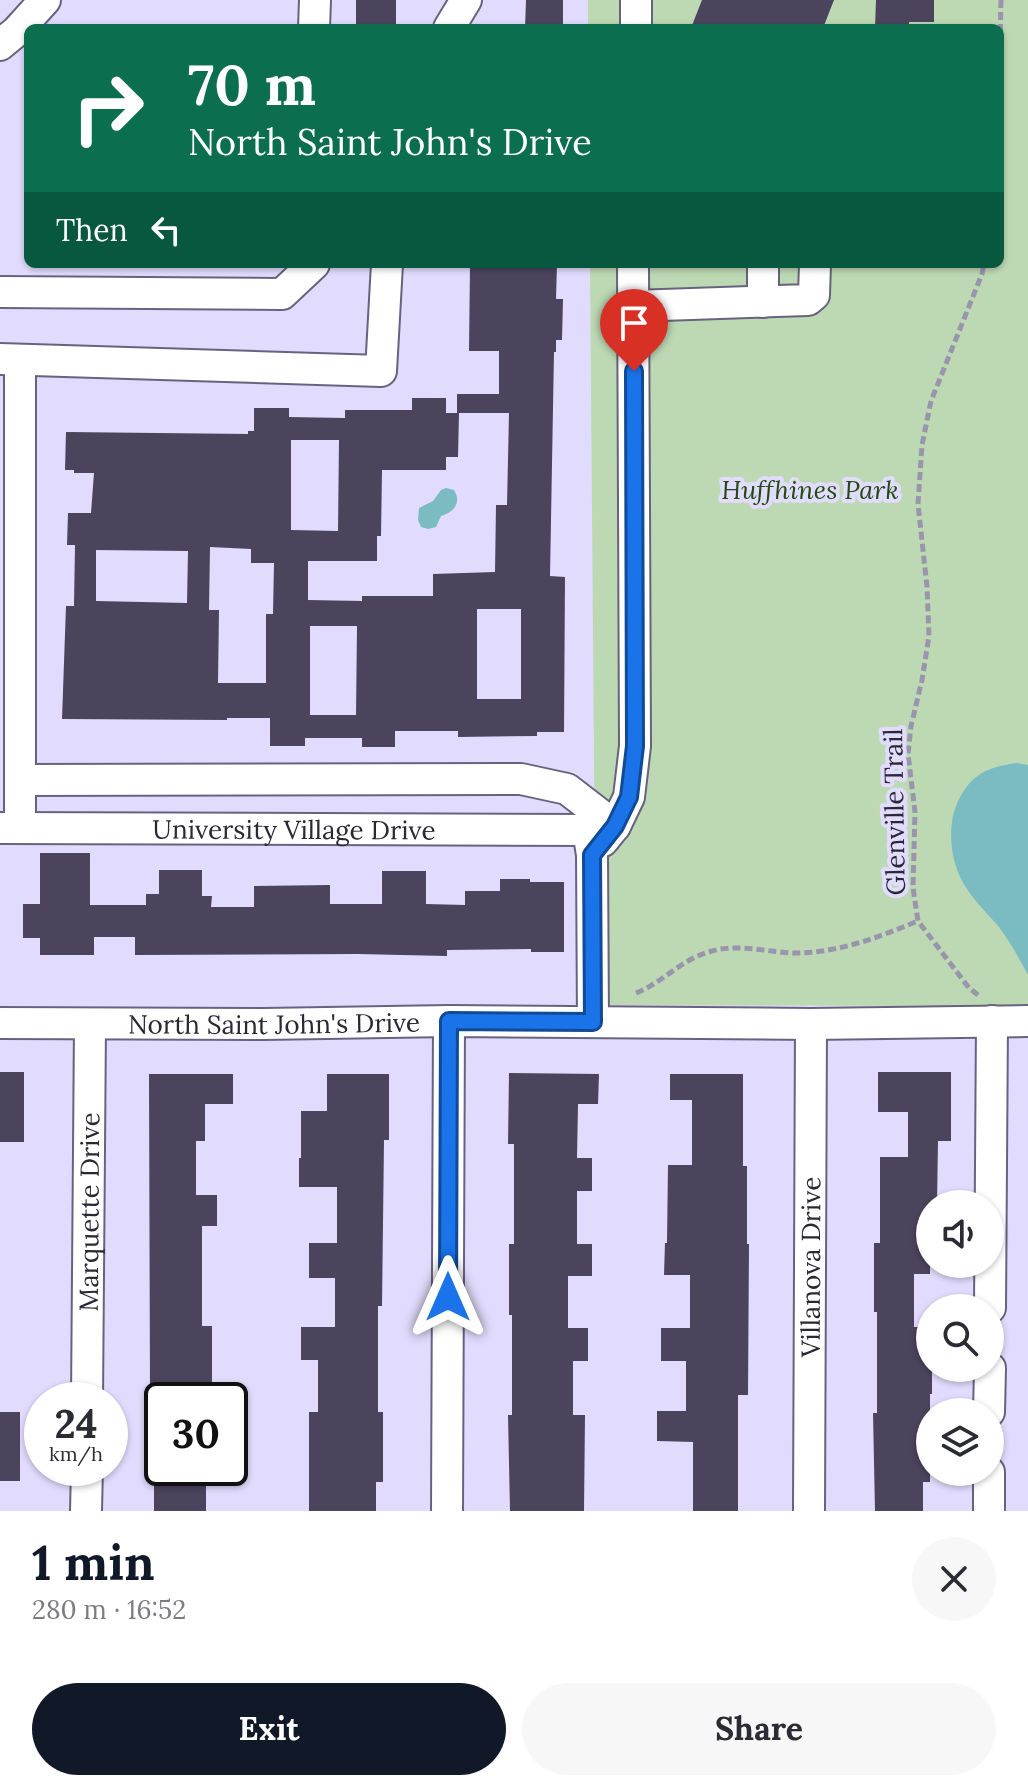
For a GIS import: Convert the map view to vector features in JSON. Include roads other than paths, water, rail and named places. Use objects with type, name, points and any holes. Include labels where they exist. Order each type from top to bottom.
[{"type":"street","points":[[0,45],[45,0]]},
{"type":"street","points":[[314,24],[315,0]]},
{"type":"street","points":[[451,24],[466,0]]},
{"type":"street","points":[[636,0],[636,24]]},
{"type":"street","points":[[0,292],[282,294],[310,268]]},
{"type":"street","points":[[10,828],[20,780],[10,360],[381,371],[387,268]]},
{"type":"street","points":[[598,837],[629,797],[635,746],[633,268]]},
{"type":"street","points":[[763,268],[763,302]]},
{"type":"street","points":[[633,306],[808,300],[814,295],[815,268]]},
{"type":"street","points":[[20,780],[521,779],[567,789],[598,837],[593,1014]]},
{"type":"street","name":"University Village Drive","points":[[10,828],[598,837]]},
{"type":"street","points":[[990,1010],[990,1294]]},
{"type":"street","name":"North Saint John's Drive","points":[[0,1023],[264,1024],[449,1021],[593,1014],[811,1024],[990,1010],[1028,1021]]},
{"type":"street","points":[[447,1511],[449,1021]]},
{"type":"street","name":"Marquette Drive","points":[[87,1382],[90,1024]]},
{"type":"street","name":"Villanova Drive","points":[[809,1511],[811,1024]]},
{"type":"street","points":[[86,1511],[87,1486]]},
{"type":"street","points":[[989,1486],[989,1511]]},
{"type":"park label","name":"Huffhines Park","points":[[810,489]]}]
